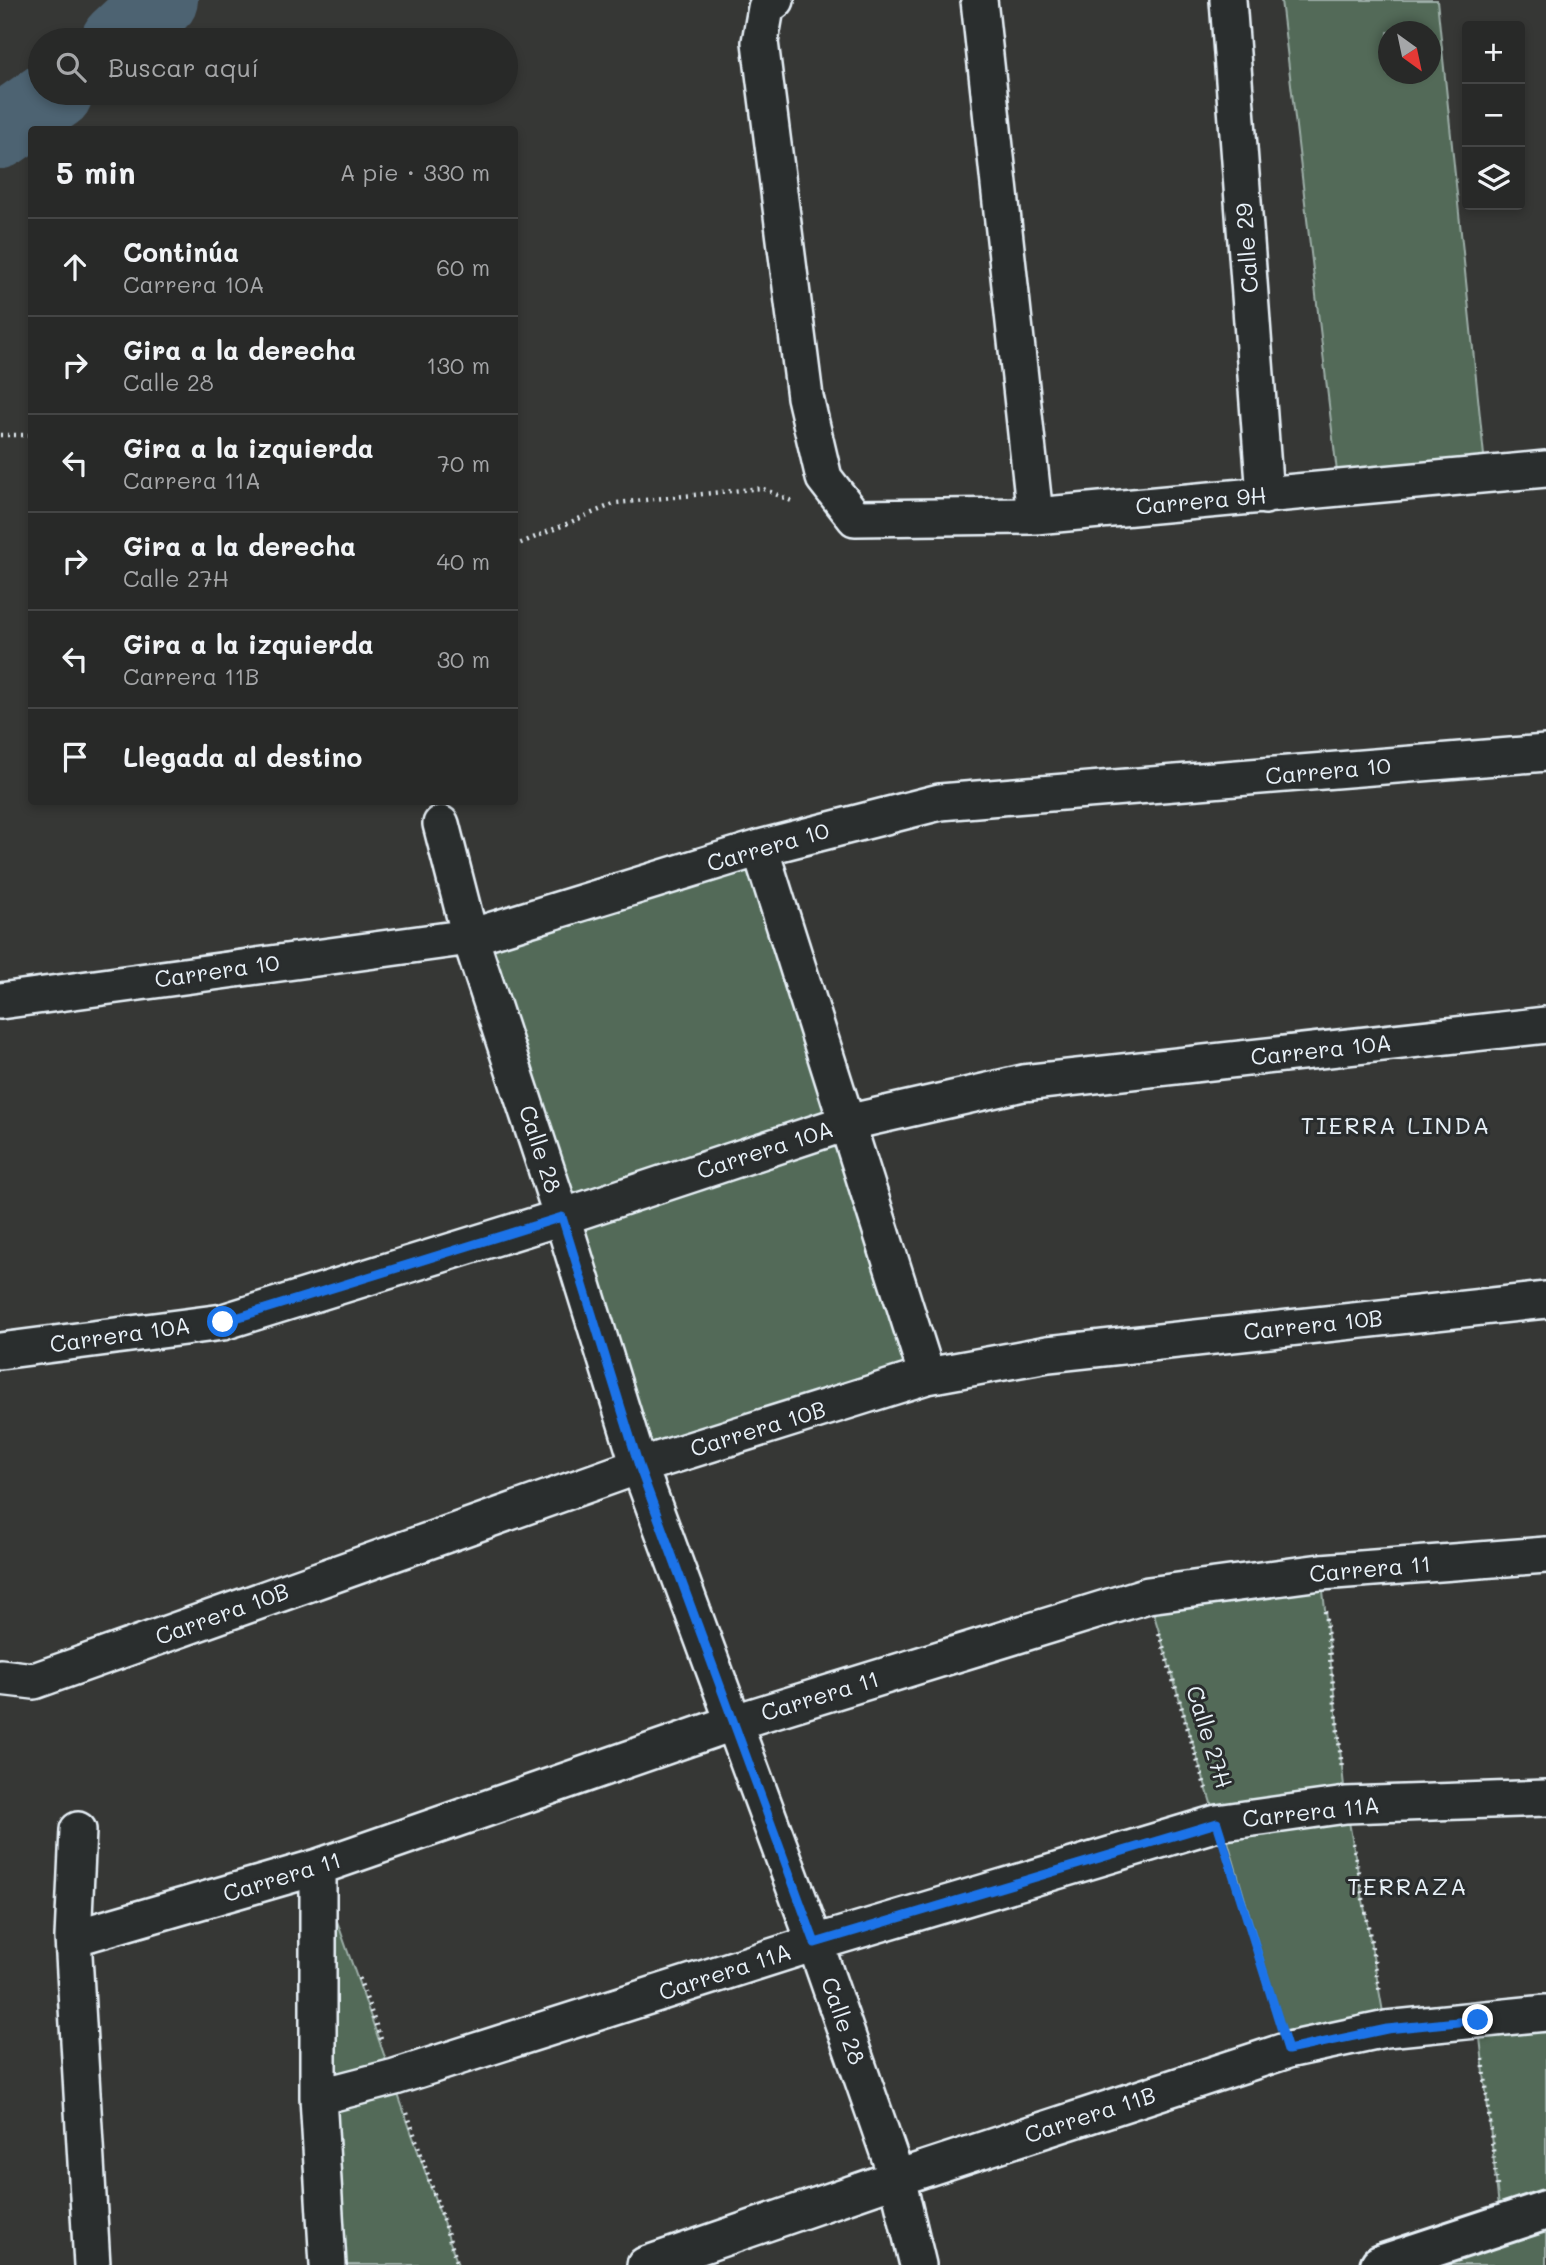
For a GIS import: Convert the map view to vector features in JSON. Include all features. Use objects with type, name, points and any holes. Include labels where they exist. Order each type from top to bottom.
[{"type":"street","points":[[979,0],[1035,516]]},
{"type":"street","name":"Calle 29","points":[[1228,0],[1265,496]]},
{"type":"street","points":[[771,4],[760,42],[805,397],[824,478],[855,518]]},
{"type":"street","name":"Carrera 9H","points":[[855,518],[1035,516],[1546,469]]},
{"type":"street","name":"Carrera 10","points":[[0,1001],[470,937],[760,848],[940,802],[1546,753]]},
{"type":"street","name":"Calle 28","points":[[441,824],[470,937],[562,1217],[639,1466],[815,1943],[897,2178],[918,2265]]},
{"type":"street","points":[[760,848],[928,1377]]},
{"type":"street","name":"Carrera 10A","points":[[0,1351],[223,1322],[562,1217],[846,1123],[1023,1083],[1546,1025]]},
{"type":"street","name":"Carrera 10B","points":[[0,1677],[34,1681],[639,1466],[928,1377],[1048,1354],[1546,1300]]},
{"type":"street","name":"Carrera 11","points":[[73,1938],[318,1867],[735,1722],[1147,1595],[1321,1572],[1546,1555]]},
{"type":"street","name":"Carrera 11A","points":[[318,2097],[395,2077],[815,1943],[1217,1823],[1346,1805],[1546,1798]]},
{"type":"street","points":[[78,1830],[73,1938],[92,2265]]},
{"type":"street","points":[[318,1867],[318,2097],[328,2265]]},
{"type":"street","name":"Carrera 11B","points":[[645,2265],[897,2178],[1288,2050],[1387,2029],[1546,2013]]},
{"type":"street","points":[[1380,2265],[1546,2210]]},
{"type":"path","points":[[0,435],[28,435]]},
{"type":"path","points":[[518,544],[616,503],[761,488],[814,510],[855,518]]},
{"type":"path","name":"Calle 27H","points":[[1147,1595],[1288,2050]]},
{"type":"path","points":[[1478,2020],[1502,2225]]},
{"type":"green space","points":[[1281,0],[1437,0],[1439,21],[1378,21],[1378,84],[1441,84],[1441,39],[1486,475],[1339,489]]},
{"type":"green space","points":[[760,848],[927,1376],[639,1466],[470,937]]},
{"type":"green space","points":[[1321,1572],[1346,1805],[1386,2029],[1288,2050],[1225,1831],[1217,1823],[1148,1595]]},
{"type":"green space","points":[[318,1867],[458,2265],[328,2265]]},
{"type":"green space","points":[[1546,2013],[1546,2265],[1380,2265],[1501,2225],[1478,2020]]},
{"type":"waterway","points":[[131,28],[161,0]]},
{"type":"waterway","points":[[0,132],[39,105]]},
{"type":"district","name":"TIERRA LINDA","points":[[1396,1126]]},
{"type":"district","name":"TERRAZA","points":[[1408,1887]]},
{"type":"route","points":[[223,1322],[562,1217],[639,1466],[815,1943],[1217,1823],[1288,2050],[1387,2029],[1478,2020]]}]
